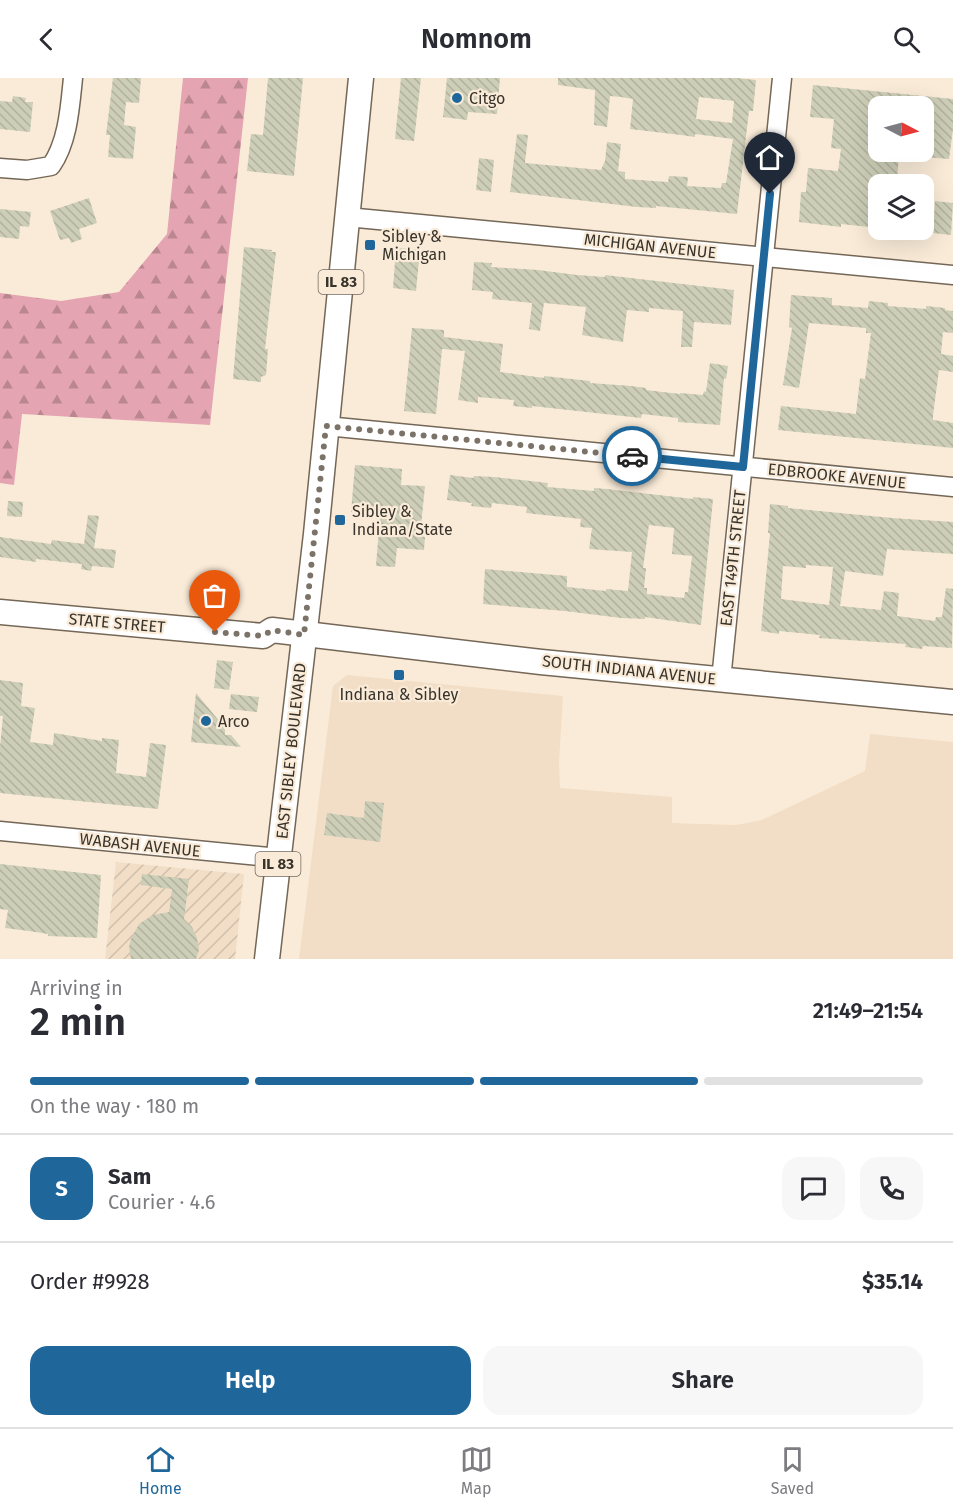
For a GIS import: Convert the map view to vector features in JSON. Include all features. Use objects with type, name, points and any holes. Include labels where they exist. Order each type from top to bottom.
[{"type":"main road","name":"EAST SIBLEY BOULEVARD","points":[[267,959],[304,635],[361,78]]},
{"type":"main road","name":"STATE STREET","points":[[0,597],[269,626],[304,635]]},
{"type":"main road","name":"STATE STREET","points":[[0,612],[263,636],[269,626]]},
{"type":"main road","name":"SOUTH INDIANA AVENUE","points":[[304,635],[541,662],[953,702]]},
{"type":"street","points":[[0,168],[27,170],[51,166],[64,140],[73,78]]},
{"type":"street","name":"EAST 149TH STREET","points":[[721,680],[782,78]]},
{"type":"street","name":"MICHIGAN AVENUE","points":[[347,217],[953,275]]},
{"type":"street","name":"EDBROOKE AVENUE","points":[[326,426],[953,487]]},
{"type":"street","name":"WABASH AVENUE","points":[[0,831],[279,858]]},
{"type":"shaded area","points":[[347,675],[563,696],[559,762],[560,788],[672,797],[672,823],[736,825],[762,820],[865,771],[870,734],[953,742],[953,959],[299,959],[333,686]]},
{"type":"shaded area","points":[[116,862],[244,874],[235,959],[105,959]]},
{"type":"green space","points":[[183,78],[248,78],[210,425],[22,414],[14,485],[0,483],[0,293],[61,301],[119,292],[167,234]]},
{"type":"building","points":[[113,78],[141,78],[139,103],[126,102],[124,125],[136,127],[133,159],[108,157],[110,135],[106,135]]},
{"type":"building","points":[[268,78],[303,78],[294,176],[247,171],[251,134],[263,135]]},
{"type":"building","name":"Citgo","points":[[401,78],[421,78],[414,141],[395,139]]},
{"type":"building","points":[[447,78],[500,78],[497,114],[468,112],[467,120],[443,117]]},
{"type":"building","points":[[558,78],[737,78],[756,80],[753,111],[749,111],[737,214],[656,206],[656,208],[637,207],[510,192],[517,134],[528,135],[525,163],[601,170],[605,161],[607,142],[621,144],[618,171],[625,172],[625,179],[668,182],[669,176],[688,177],[687,186],[721,188],[722,183],[726,183],[733,139],[630,129],[633,99],[621,97],[610,96],[607,127],[594,125],[595,90],[558,85]],"holes":[[[699,97],[734,101],[732,123],[696,119]]]},
{"type":"building","points":[[813,85],[923,96],[868,96],[868,162],[898,162],[898,174],[868,174],[868,227],[841,224],[841,227],[799,222],[801,192],[806,192],[808,168],[838,171],[841,149],[831,148],[834,119],[810,117]]},
{"type":"building","points":[[13,96],[26,98],[25,102],[33,102],[30,132],[0,129],[0,101],[12,102]]},
{"type":"building","points":[[934,97],[953,99],[953,129],[949,159],[934,158]]},
{"type":"building","points":[[479,158],[494,160],[491,192],[476,190]]},
{"type":"building","points":[[89,198],[97,223],[79,229],[82,239],[71,243],[69,238],[60,240],[50,211]]},
{"type":"building","points":[[935,201],[953,203],[951,235],[934,233]]},
{"type":"building","points":[[0,209],[31,212],[29,227],[20,226],[19,239],[0,237]]},
{"type":"building","points":[[244,247],[276,252],[265,349],[268,349],[266,375],[261,377],[261,382],[233,379]]},
{"type":"building","points":[[396,248],[420,250],[416,291],[393,288]]},
{"type":"building","points":[[474,262],[492,263],[491,267],[605,277],[605,275],[734,290],[731,325],[694,322],[692,347],[681,347],[683,311],[649,308],[649,312],[627,310],[623,342],[582,335],[586,307],[544,303],[540,331],[529,329],[532,303],[492,299],[493,292],[472,290]]},
{"type":"building","points":[[791,295],[832,298],[832,305],[868,308],[869,301],[888,303],[888,306],[926,309],[926,306],[953,311],[953,333],[943,332],[941,354],[953,356],[953,372],[939,370],[933,420],[953,423],[953,448],[778,430],[781,406],[856,414],[860,378],[865,379],[871,333],[866,333],[866,328],[809,323],[799,388],[783,385],[792,328],[789,327]]},
{"type":"building","points":[[412,328],[444,330],[444,337],[503,344],[500,372],[544,378],[544,376],[703,395],[704,391],[706,392],[710,363],[728,366],[726,379],[724,378],[720,425],[678,422],[678,418],[642,414],[641,418],[513,406],[514,400],[478,397],[478,403],[458,400],[465,351],[442,349],[436,414],[404,411]]},
{"type":"building","points":[[355,465],[402,469],[401,485],[425,486],[420,536],[425,537],[424,550],[397,548],[395,567],[376,566],[380,515],[351,512]]},
{"type":"building","points":[[450,475],[548,483],[547,487],[594,491],[594,488],[693,499],[693,497],[713,499],[701,625],[645,617],[645,619],[621,618],[483,604],[485,569],[567,576],[567,587],[628,591],[632,552],[589,549],[592,528],[580,527],[581,519],[526,513],[527,507],[492,503],[491,508],[447,500]],"holes":[[[649,525],[674,528],[672,554],[692,556],[688,592],[685,592],[684,598],[647,594],[647,588],[644,588],[646,568],[643,568]]]},
{"type":"building","points":[[8,501],[23,502],[22,517],[7,516]]},
{"type":"building","points":[[770,504],[788,506],[788,508],[953,522],[953,554],[887,549],[883,576],[845,571],[840,606],[881,610],[884,591],[899,593],[897,616],[935,621],[936,617],[942,617],[946,588],[953,589],[952,648],[923,646],[922,649],[905,647],[906,644],[761,631],[770,533],[768,533]],"holes":[[[783,566],[833,567],[829,605],[781,599]]]},
{"type":"building","points":[[88,515],[99,516],[94,548],[116,550],[114,568],[92,566],[91,571],[81,569],[82,564],[36,559],[36,562],[0,557],[0,537],[51,544],[52,540],[84,544]]},
{"type":"building","points":[[217,660],[233,662],[229,690],[214,688]]},
{"type":"building","points":[[0,680],[23,683],[21,706],[35,708],[30,742],[53,745],[54,733],[102,741],[102,738],[119,740],[116,773],[146,777],[150,743],[166,745],[158,809],[0,793],[3,716],[0,716]]},
{"type":"building","name":"Arco","points":[[196,693],[225,728],[225,735],[231,735],[241,747],[191,742]]},
{"type":"building","points":[[231,694],[259,697],[257,712],[229,709]]},
{"type":"building","points":[[365,801],[384,803],[380,842],[324,835],[327,813],[364,818]]},
{"type":"building","points":[[0,864],[101,875],[97,938],[48,936],[48,934],[5,928],[8,910],[0,909]]},
{"type":"building","points":[[142,874],[189,879],[184,919],[192,927],[197,938],[199,950],[196,959],[131,959],[129,947],[139,924],[153,915],[169,912],[172,889],[141,885]]},
{"type":"way so far","points":[[215,632],[263,636],[272,630],[304,635],[326,426],[632,456]]},
{"type":"place","name":"Citgo","points":[[457,98]]},
{"type":"place","name":"Sibley & Michigan","points":[[370,245]]},
{"type":"place","name":"Sibley & Indiana/State","points":[[340,520]]},
{"type":"place","name":"Indiana & Sibley","points":[[399,675]]},
{"type":"place","name":"Arco","points":[[206,721]]},
{"type":"route","points":[[632,456],[743,467],[770,194]]}]
